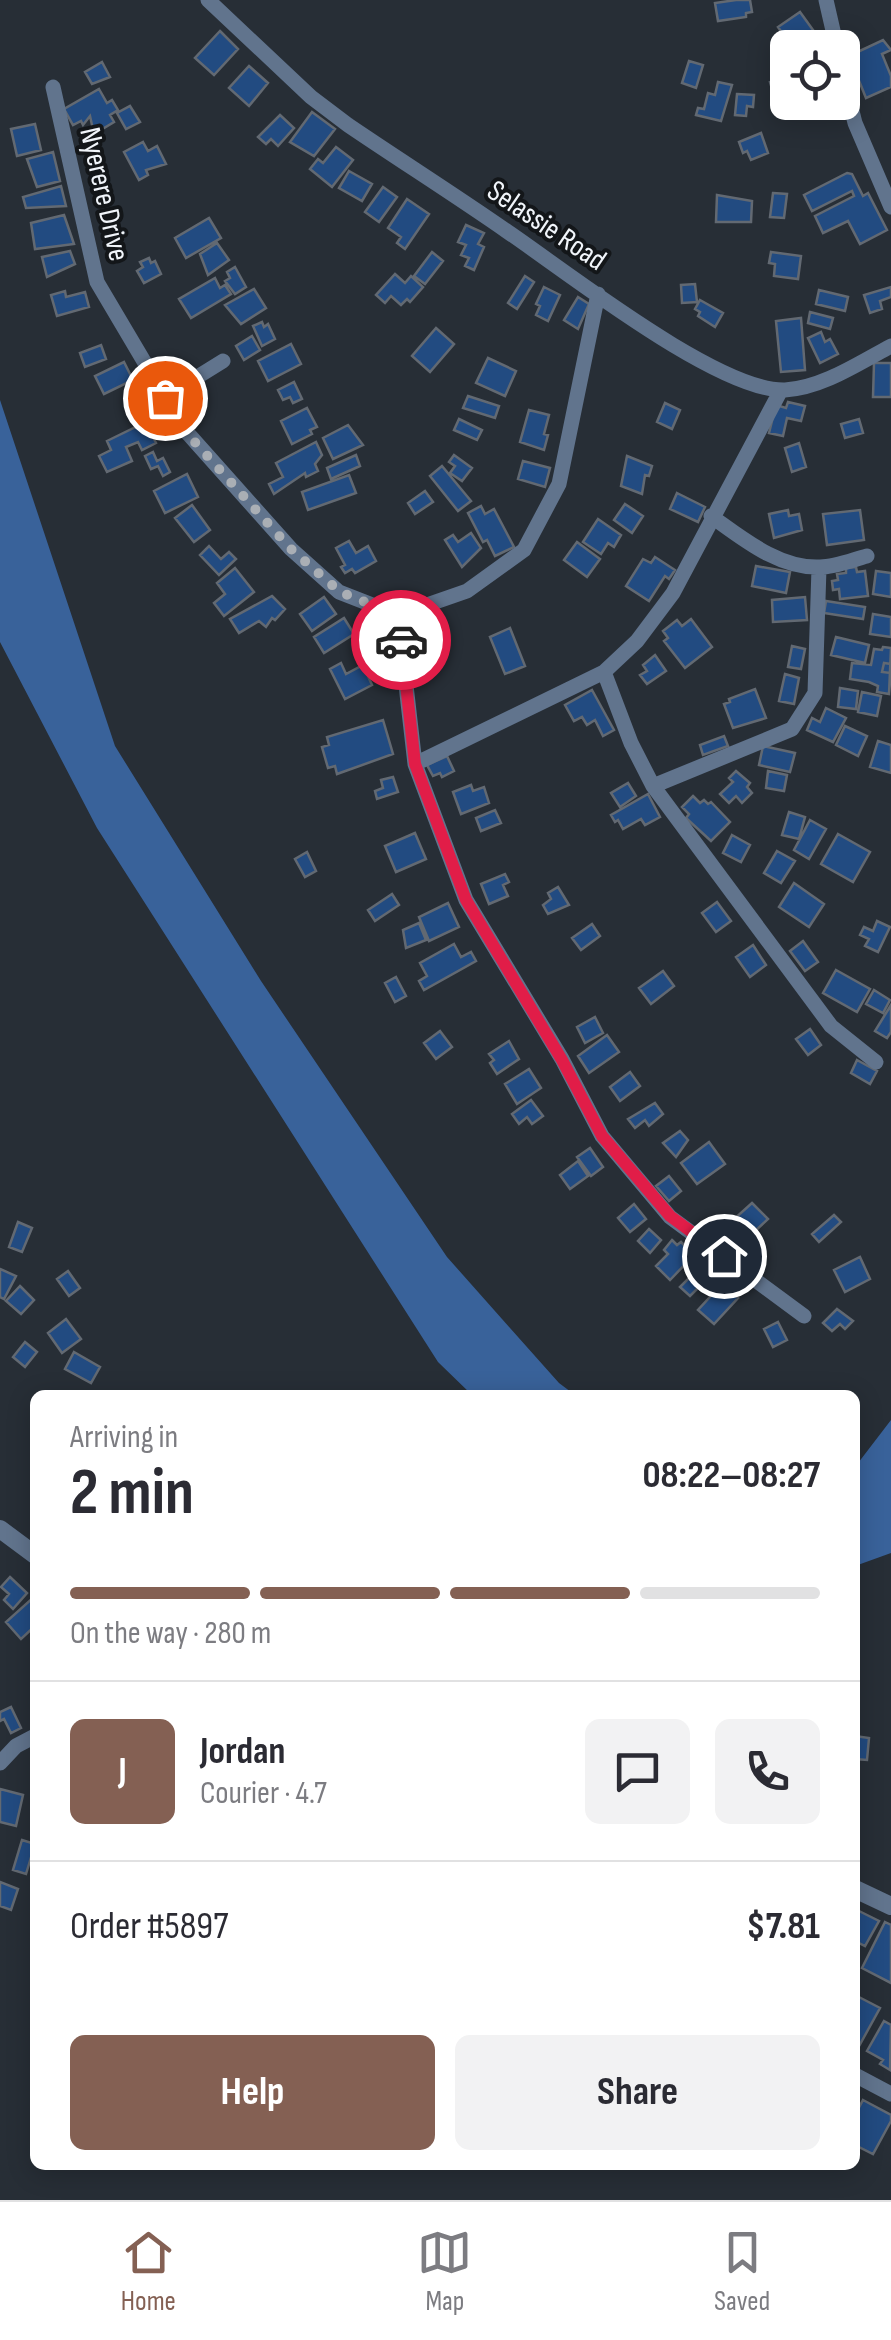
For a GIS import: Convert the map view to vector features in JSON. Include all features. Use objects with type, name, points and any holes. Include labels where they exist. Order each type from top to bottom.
[{"type":"street","name":"Selassie Road","points":[[208,0],[348,126],[598,294],[738,380],[790,390],[840,374],[891,346]]},
{"type":"street","points":[[826,0],[833,30]]},
{"type":"street","name":"Nyerere Drive","points":[[53,87],[97,282],[184,430],[291,549],[340,592],[398,615]]},
{"type":"street","points":[[854,120],[891,207]]},
{"type":"street","points":[[598,294],[559,484],[524,550],[467,591],[398,615],[415,764],[466,900],[562,1060],[602,1136],[670,1216],[804,1316]]},
{"type":"street","points":[[165,398],[224,361]]},
{"type":"street","points":[[415,764],[604,672],[637,641],[673,594],[781,390]]},
{"type":"street","points":[[711,516],[752,546],[783,560],[819,568],[867,556]]},
{"type":"street","points":[[653,786],[792,729],[814,693],[819,568]]},
{"type":"street","points":[[604,672],[630,744],[653,786],[830,1026],[876,1062]]},
{"type":"street","points":[[0,1528],[30,1551]]},
{"type":"street","points":[[0,1763],[16,1746],[30,1739]]},
{"type":"street","points":[[860,1891],[891,1906]]},
{"type":"street","points":[[860,2078],[891,2094]]},
{"type":"water","points":[[0,400],[115,746],[261,981],[447,1257],[568,1390],[467,1390],[438,1362],[97,828],[0,642]]},
{"type":"water","points":[[891,1420],[891,1553],[860,1564],[860,1460]]},
{"type":"building","points":[[750,0],[752,12],[746,13],[746,17],[718,21],[715,3]]},
{"type":"building","points":[[800,12],[813,30],[780,30],[778,27]]},
{"type":"building","points":[[220,31],[238,49],[214,75],[195,58]]},
{"type":"building","points":[[883,40],[891,50],[882,54],[891,87],[866,98],[860,83],[860,51]]},
{"type":"building","points":[[689,61],[703,65],[696,88],[682,83]]},
{"type":"building","points":[[102,62],[110,77],[92,84],[85,72]]},
{"type":"building","points":[[249,66],[268,83],[249,106],[229,88]]},
{"type":"building","points":[[718,82],[732,85],[721,121],[696,115],[698,108],[704,109],[708,93],[715,95]]},
{"type":"building","points":[[99,89],[107,103],[112,100],[118,110],[110,115],[114,122],[94,134],[90,116],[83,125],[81,121],[73,125],[64,109]]},
{"type":"building","points":[[737,94],[754,95],[753,107],[747,106],[746,116],[735,115]]},
{"type":"building","points":[[130,106],[140,122],[126,129],[117,113]]},
{"type":"building","points":[[312,112],[335,129],[314,156],[290,142]]},
{"type":"building","points":[[280,115],[294,128],[278,146],[271,139],[266,144],[258,137]]},
{"type":"building","points":[[35,124],[41,150],[17,156],[11,129]]},
{"type":"building","points":[[761,133],[768,153],[751,160],[739,142]]},
{"type":"building","points":[[143,142],[148,151],[157,146],[166,164],[146,170],[148,175],[139,180],[124,152]]},
{"type":"building","points":[[336,147],[353,160],[332,187],[310,169],[318,159],[323,163]]},
{"type":"building","points":[[53,152],[60,181],[37,187],[27,159]]},
{"type":"building","points":[[349,171],[372,184],[362,201],[339,188]]},
{"type":"building","points":[[852,174],[863,196],[868,193],[887,230],[860,244],[848,221],[823,233],[815,216],[854,196],[852,191],[812,211],[804,195]]},
{"type":"building","points":[[61,186],[66,206],[26,208],[23,197]]},
{"type":"building","points":[[383,187],[397,197],[379,222],[365,212]]},
{"type":"building","points":[[773,193],[787,194],[784,218],[770,217]]},
{"type":"building","points":[[717,195],[752,201],[751,222],[716,222]]},
{"type":"building","points":[[407,199],[429,214],[405,249],[397,243],[401,237],[388,228]]},
{"type":"building","points":[[64,215],[74,244],[35,249],[31,223]]},
{"type":"building","points":[[209,218],[221,238],[186,258],[175,238]]},
{"type":"building","points":[[466,225],[484,233],[478,244],[484,247],[474,270],[465,266],[469,258],[461,255],[466,245],[458,242]]},
{"type":"building","points":[[217,243],[229,260],[208,275],[200,254]]},
{"type":"building","points":[[70,251],[75,264],[47,277],[42,257]]},
{"type":"building","points":[[432,252],[443,261],[425,284],[414,276]]},
{"type":"building","points":[[771,252],[801,256],[798,279],[774,276],[775,264],[769,263]]},
{"type":"building","points":[[149,258],[161,274],[144,283],[137,271],[143,267],[140,262]]},
{"type":"building","points":[[235,267],[246,287],[235,294],[225,281],[230,278],[227,272]]},
{"type":"building","points":[[395,274],[405,283],[411,276],[423,287],[410,302],[407,299],[401,305],[391,296],[385,303],[376,295]]},
{"type":"building","points":[[525,276],[534,282],[517,309],[508,303]]},
{"type":"building","points":[[215,278],[220,288],[225,285],[231,294],[191,318],[179,299]]},
{"type":"building","points":[[695,284],[697,302],[682,303],[681,285]]},
{"type":"building","points":[[544,287],[560,295],[548,321],[536,315],[540,306],[536,304]]},
{"type":"building","points":[[891,287],[891,297],[880,301],[882,309],[870,313],[864,295]]},
{"type":"building","points":[[254,289],[266,308],[241,324],[225,305]]},
{"type":"building","points":[[819,290],[848,297],[845,311],[816,304]]},
{"type":"building","points":[[65,291],[66,297],[85,292],[89,307],[57,316],[51,295]]},
{"type":"building","points":[[578,297],[589,304],[578,329],[564,320]]},
{"type":"building","points":[[700,300],[723,313],[715,327],[698,316],[700,312],[695,309]]},
{"type":"building","points":[[810,312],[833,318],[830,329],[808,323]]},
{"type":"building","points":[[801,318],[805,370],[781,372],[776,321]]},
{"type":"building","points":[[262,322],[264,327],[268,324],[275,339],[262,346],[253,326]]},
{"type":"building","points":[[436,328],[454,344],[430,372],[412,356]]},
{"type":"building","points":[[821,332],[838,354],[820,363],[808,338]]},
{"type":"building","points":[[252,336],[260,350],[244,360],[236,346]]},
{"type":"building","points":[[291,344],[301,364],[268,381],[258,361]]},
{"type":"building","points":[[101,345],[106,359],[85,367],[80,353]]},
{"type":"building","points":[[488,358],[516,371],[505,396],[476,383]]},
{"type":"building","points":[[124,362],[133,380],[104,394],[95,376]]},
{"type":"building","points":[[874,363],[891,363],[891,397],[873,397]]},
{"type":"building","points":[[294,382],[302,399],[293,403],[290,397],[283,400],[278,390]]},
{"type":"building","points":[[468,396],[499,406],[495,418],[463,408]]},
{"type":"building","points":[[788,402],[805,406],[801,421],[787,418],[783,436],[769,433],[776,405],[786,408]]},
{"type":"building","points":[[665,403],[680,410],[672,429],[657,422]]},
{"type":"building","points":[[307,408],[317,427],[292,444],[281,421]]},
{"type":"building","points":[[529,410],[549,415],[544,450],[520,442]]},
{"type":"building","points":[[459,419],[482,430],[477,440],[454,430]]},
{"type":"building","points":[[859,419],[863,433],[845,438],[841,424]]},
{"type":"building","points":[[146,422],[156,443],[142,450],[138,442],[126,447],[132,461],[107,472],[99,456],[111,450],[107,441]]},
{"type":"building","points":[[348,425],[363,445],[333,459],[323,438]]},
{"type":"building","points":[[316,442],[322,455],[315,464],[318,471],[306,477],[305,473],[274,494],[269,484],[283,477],[276,463]]},
{"type":"building","points":[[799,443],[806,467],[792,472],[785,448]]},
{"type":"building","points":[[153,452],[157,461],[163,458],[170,472],[163,476],[158,466],[151,469],[145,456]]},
{"type":"building","points":[[356,455],[360,466],[331,479],[327,468]]},
{"type":"building","points":[[454,455],[472,468],[462,481],[450,473],[455,466],[449,462]]},
{"type":"building","points":[[627,456],[652,466],[649,476],[645,475],[642,494],[621,486]]},
{"type":"building","points":[[523,461],[550,468],[545,487],[518,479]]},
{"type":"building","points":[[442,466],[471,501],[458,511],[430,476]]},
{"type":"building","points":[[187,474],[198,497],[165,513],[154,491]]},
{"type":"building","points":[[349,475],[356,493],[308,510],[302,492]]},
{"type":"building","points":[[425,491],[433,502],[415,514],[408,503]]},
{"type":"building","points":[[677,493],[705,507],[698,522],[670,509]]},
{"type":"building","points":[[625,504],[643,516],[632,533],[614,520]]},
{"type":"building","points":[[192,505],[210,530],[194,542],[175,518]]},
{"type":"building","points":[[481,506],[485,514],[494,509],[514,547],[495,556],[487,540],[483,542],[468,513]]},
{"type":"building","points":[[788,510],[789,516],[799,514],[802,530],[774,538],[769,514]]},
{"type":"building","points":[[860,510],[864,540],[827,545],[823,514]]},
{"type":"building","points":[[598,519],[621,535],[614,547],[608,543],[601,554],[583,542]]},
{"type":"building","points":[[471,533],[481,548],[462,567],[445,540],[453,535],[458,542]]},
{"type":"building","points":[[349,541],[356,553],[368,546],[376,561],[355,573],[352,569],[345,573],[336,548]]},
{"type":"building","points":[[577,542],[600,559],[587,577],[564,560]]},
{"type":"building","points":[[209,546],[221,559],[229,552],[236,559],[219,575],[200,555]]},
{"type":"building","points":[[655,557],[675,570],[669,579],[665,576],[649,601],[626,586],[643,559],[651,563]]},
{"type":"building","points":[[756,566],[790,572],[786,593],[752,586]]},
{"type":"building","points":[[856,567],[857,572],[865,571],[868,596],[840,599],[839,589],[833,590],[832,581],[838,580],[837,574],[846,573],[846,568]]},
{"type":"building","points":[[235,568],[254,592],[224,616],[214,603],[225,594],[217,583]]},
{"type":"building","points":[[876,571],[891,573],[891,597],[873,594]]},
{"type":"building","points":[[272,596],[285,609],[266,627],[259,621],[239,633],[230,619]]},
{"type":"building","points":[[324,597],[336,614],[312,631],[300,614]]},
{"type":"building","points":[[805,597],[807,620],[773,622],[772,600]]},
{"type":"building","points":[[826,601],[865,607],[863,619],[824,613]]},
{"type":"building","points":[[873,614],[891,617],[891,637],[870,634]]},
{"type":"building","points":[[344,618],[354,634],[324,653],[314,637]]},
{"type":"building","points":[[691,619],[712,647],[685,668],[664,641],[668,638],[663,631],[677,620],[682,626]]},
{"type":"building","points":[[510,628],[525,666],[505,674],[490,637]]},
{"type":"building","points":[[379,633],[388,656],[373,662],[371,656],[364,659],[359,647],[367,644],[364,639]]},
{"type":"building","points":[[836,637],[869,645],[865,663],[831,655]]},
{"type":"building","points":[[792,646],[805,649],[801,669],[788,667]]},
{"type":"building","points":[[891,648],[891,664],[884,663],[882,672],[891,670],[889,694],[877,692],[878,686],[869,682],[850,679],[852,663],[871,665],[874,649]]},
{"type":"building","points":[[891,648],[889,694],[877,692],[878,686],[869,682],[850,679],[852,663],[871,665],[874,649]]},
{"type":"building","points":[[655,655],[666,671],[647,684],[640,675],[647,671],[643,665]]},
{"type":"building","points":[[341,663],[346,674],[363,665],[372,685],[345,699],[330,669]]},
{"type":"building","points":[[785,674],[799,678],[794,704],[779,701]]},
{"type":"building","points":[[840,688],[858,691],[856,709],[838,707]]},
{"type":"building","points":[[755,689],[766,718],[733,728],[724,704]]},
{"type":"building","points":[[592,690],[614,730],[603,736],[595,720],[587,725],[582,717],[574,721],[565,705]]},
{"type":"building","points":[[862,692],[881,696],[877,716],[858,712]]},
{"type":"building","points":[[826,708],[846,718],[833,742],[807,730],[812,718],[820,722]]},
{"type":"building","points":[[383,720],[393,754],[337,774],[335,766],[328,768],[322,747],[329,745],[327,737]]},
{"type":"building","points":[[845,726],[867,736],[858,756],[836,745]]},
{"type":"building","points":[[724,736],[728,746],[703,755],[700,745]]},
{"type":"building","points":[[878,741],[891,745],[891,773],[870,767]]},
{"type":"building","points":[[763,746],[795,753],[790,772],[759,765]]},
{"type":"building","points":[[447,756],[454,771],[442,777],[440,773],[433,776],[427,765]]},
{"type":"building","points":[[736,771],[750,783],[747,787],[752,793],[742,803],[736,796],[729,803],[720,794],[733,782],[729,778]]},
{"type":"building","points":[[768,771],[787,775],[784,791],[766,788]]},
{"type":"building","points":[[393,777],[398,792],[377,799],[375,791],[383,788],[381,780]]},
{"type":"building","points":[[628,783],[636,796],[620,807],[611,793]]},
{"type":"building","points":[[471,785],[473,791],[484,787],[489,803],[461,814],[453,792]]},
{"type":"building","points":[[648,794],[660,817],[645,825],[641,819],[623,829],[618,820],[615,822],[611,815]]},
{"type":"building","points":[[693,796],[700,803],[711,802],[730,822],[711,841],[686,818],[689,814],[682,807]]},
{"type":"building","points":[[495,810],[501,823],[481,831],[476,818]]},
{"type":"building","points":[[789,812],[805,817],[799,839],[782,835]]},
{"type":"building","points":[[810,820],[826,829],[809,859],[794,850]]},
{"type":"building","points":[[415,833],[426,859],[396,872],[385,846]]},
{"type":"building","points":[[838,834],[870,852],[853,882],[821,864]]},
{"type":"building","points":[[732,835],[750,845],[741,862],[723,853]]},
{"type":"building","points":[[777,851],[795,861],[781,883],[764,873]]},
{"type":"building","points":[[307,852],[316,871],[305,877],[295,859]]},
{"type":"building","points":[[505,874],[509,882],[503,885],[508,896],[489,904],[481,884]]},
{"type":"building","points":[[794,883],[824,904],[809,927],[779,907]]},
{"type":"building","points":[[558,887],[569,905],[548,914],[543,905],[551,899],[548,893]]},
{"type":"building","points":[[392,894],[399,905],[375,921],[368,910]]},
{"type":"building","points":[[717,902],[731,921],[716,932],[702,913]]},
{"type":"building","points":[[448,903],[459,927],[429,941],[419,917]]},
{"type":"building","points":[[877,921],[890,927],[878,952],[865,946],[869,939],[860,935],[864,927],[873,931]]},
{"type":"building","points":[[419,923],[426,940],[406,948],[403,930]]},
{"type":"building","points":[[592,924],[600,936],[581,950],[572,938]]},
{"type":"building","points":[[803,941],[818,962],[805,971],[790,951]]},
{"type":"building","points":[[454,944],[461,957],[471,952],[476,961],[424,990],[419,981],[427,976],[420,963]]},
{"type":"building","points":[[753,945],[766,965],[750,977],[736,957]]},
{"type":"building","points":[[836,970],[870,989],[857,1012],[823,993]]},
{"type":"building","points":[[663,971],[674,986],[651,1004],[639,988]]},
{"type":"building","points":[[396,977],[406,996],[395,1002],[385,983]]},
{"type":"building","points":[[874,990],[890,1000],[883,1013],[866,1004]]},
{"type":"building","points":[[891,1005],[891,1032],[887,1038],[875,1031]]},
{"type":"building","points":[[595,1017],[603,1033],[585,1043],[577,1027]]},
{"type":"building","points":[[810,1029],[821,1045],[808,1055],[796,1039]]},
{"type":"building","points":[[440,1031],[452,1047],[436,1059],[424,1043]]},
{"type":"building","points":[[607,1035],[619,1052],[589,1073],[578,1056]]},
{"type":"building","points":[[509,1041],[519,1059],[497,1074],[489,1054]]},
{"type":"building","points":[[857,1060],[877,1071],[870,1084],[851,1073]]},
{"type":"building","points":[[529,1069],[541,1088],[517,1104],[505,1084]]},
{"type":"building","points":[[630,1072],[640,1086],[620,1101],[610,1087]]},
{"type":"building","points":[[531,1100],[543,1116],[532,1124],[527,1117],[519,1124],[512,1114]]},
{"type":"building","points":[[655,1103],[663,1114],[649,1126],[645,1120],[635,1128],[628,1119]]},
{"type":"building","points":[[680,1131],[688,1140],[676,1157],[663,1143]]},
{"type":"building","points":[[709,1142],[725,1164],[697,1184],[681,1163]]},
{"type":"building","points":[[590,1148],[603,1167],[591,1176],[577,1157]]},
{"type":"building","points":[[578,1161],[588,1176],[570,1189],[560,1175]]},
{"type":"building","points":[[669,1176],[681,1191],[669,1201],[656,1186]]},
{"type":"building","points":[[752,1203],[768,1219],[739,1246],[723,1229]]},
{"type":"building","points":[[634,1204],[646,1219],[630,1232],[618,1218]]},
{"type":"building","points":[[834,1215],[841,1222],[819,1242],[812,1234]]},
{"type":"building","points":[[18,1222],[32,1228],[22,1252],[9,1247]]},
{"type":"building","points":[[649,1229],[661,1240],[650,1253],[638,1241]]},
{"type":"building","points":[[672,1240],[677,1245],[681,1242],[694,1255],[670,1280],[656,1266],[668,1254],[664,1250]]},
{"type":"building","points":[[860,1257],[870,1279],[845,1292],[834,1270]]},
{"type":"building","points":[[0,1269],[16,1276],[4,1299],[0,1297]]},
{"type":"building","points":[[707,1270],[716,1279],[707,1289],[702,1284],[690,1296],[680,1287],[695,1272],[700,1277]]},
{"type":"building","points":[[68,1271],[80,1288],[69,1296],[57,1279]]},
{"type":"building","points":[[722,1284],[738,1298],[714,1324],[698,1310]]},
{"type":"building","points":[[20,1286],[34,1300],[21,1314],[6,1301]]},
{"type":"building","points":[[837,1309],[853,1321],[845,1329],[840,1324],[832,1331],[823,1323]]},
{"type":"building","points":[[66,1319],[81,1339],[62,1353],[48,1333]]},
{"type":"building","points":[[778,1322],[787,1340],[773,1347],[764,1329]]},
{"type":"building","points":[[25,1342],[37,1352],[25,1367],[13,1357]]},
{"type":"building","points":[[74,1352],[100,1367],[91,1383],[65,1369]]},
{"type":"building","points":[[10,1577],[27,1593],[13,1609],[4,1600],[9,1594],[1,1587]]},
{"type":"building","points":[[30,1600],[30,1631],[21,1639],[6,1622]]},
{"type":"building","points":[[11,1707],[21,1728],[11,1733],[4,1719],[0,1721],[0,1712]]},
{"type":"building","points":[[860,1737],[869,1738],[867,1760],[860,1759]]},
{"type":"building","points":[[0,1789],[23,1795],[16,1826],[0,1822]]},
{"type":"building","points":[[22,1840],[30,1842],[26,1874],[13,1870]]},
{"type":"building","points":[[0,1882],[18,1889],[11,1910],[0,1906]]},
{"type":"building","points":[[860,1912],[879,1921],[865,1946],[860,1944]]},
{"type":"building","points":[[885,1922],[891,1925],[891,1983],[862,1968]]},
{"type":"building","points":[[860,1998],[880,2008],[860,2044]]},
{"type":"building","points":[[884,2021],[891,2025],[890,2070],[880,2064],[883,2060],[867,2051]]},
{"type":"building","points":[[863,2100],[891,2115],[873,2154],[860,2148]]},
{"type":"way so far","points":[[165,398],[184,430],[291,549],[340,592],[398,615],[401,640]]},
{"type":"route","points":[[401,640],[415,764],[466,900],[562,1060],[602,1136],[670,1216],[724,1256]]}]
